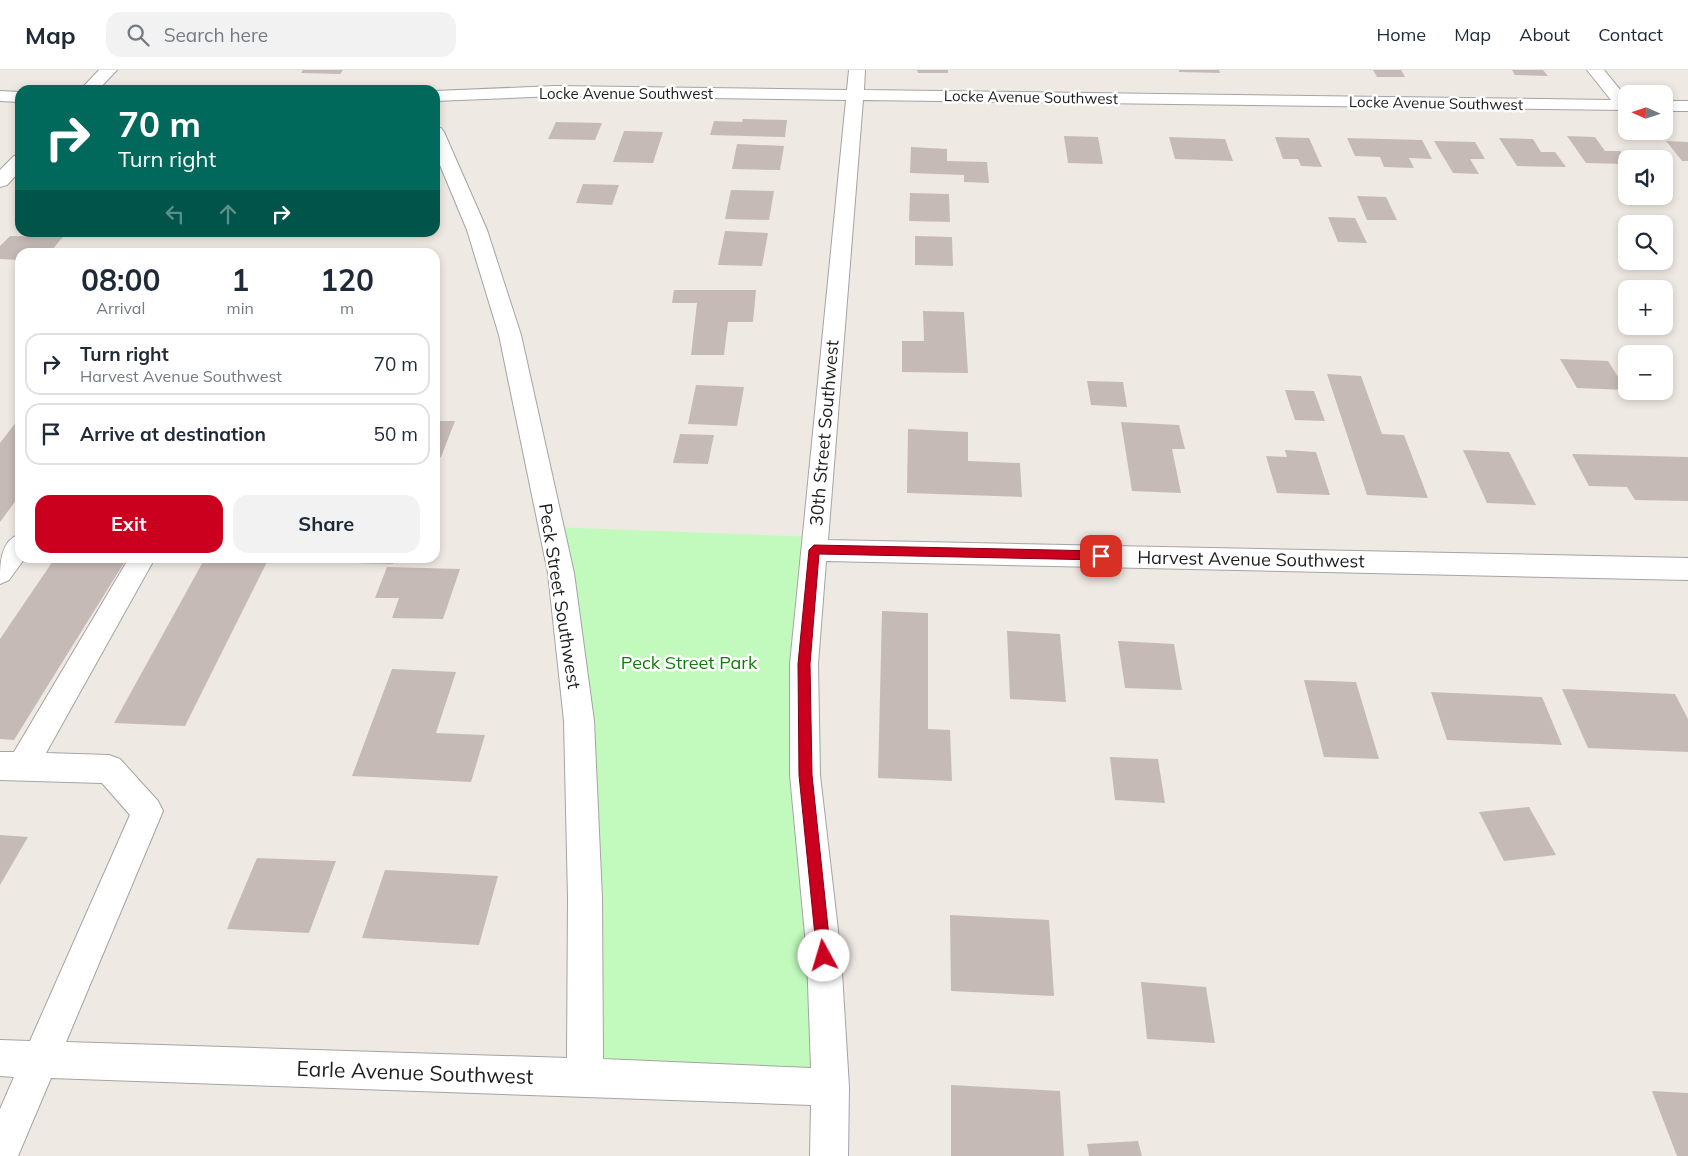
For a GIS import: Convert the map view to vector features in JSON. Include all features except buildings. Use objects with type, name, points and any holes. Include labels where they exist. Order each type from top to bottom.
[{"type":"street","points":[[93,85],[109,70]]},
{"type":"street","points":[[1595,70],[1618,97]]},
{"type":"street","name":"Locke Avenue Southwest","points":[[440,96],[557,85],[856,82],[1618,105]]},
{"type":"street","name":"30th Street Southwest","points":[[829,1156],[830,1087],[824,956],[805,775],[804,664],[856,82]]},
{"type":"street","points":[[0,96],[15,97]]},
{"type":"street","points":[[1673,106],[1688,106]]},
{"type":"street","name":"Peck Street Southwest","points":[[440,144],[476,230],[510,335],[561,573],[578,721],[585,898],[585,1077]]},
{"type":"street","points":[[0,181],[15,165]]},
{"type":"street","name":"Harvest Avenue Southwest","points":[[814,550],[1688,568]]},
{"type":"street","points":[[0,573],[15,551]]},
{"type":"street","points":[[11,767],[139,563]]},
{"type":"street","points":[[0,1154],[147,811],[109,769],[11,767]]},
{"type":"street","name":"Earle Avenue Southwest","points":[[0,1058],[830,1087]]},
{"type":"green space","name":"Peck Street Park","points":[[552,527],[815,537],[830,1087],[585,1077]]},
{"type":"route","points":[[824,956],[805,775],[804,664],[814,550],[1101,556]]}]
